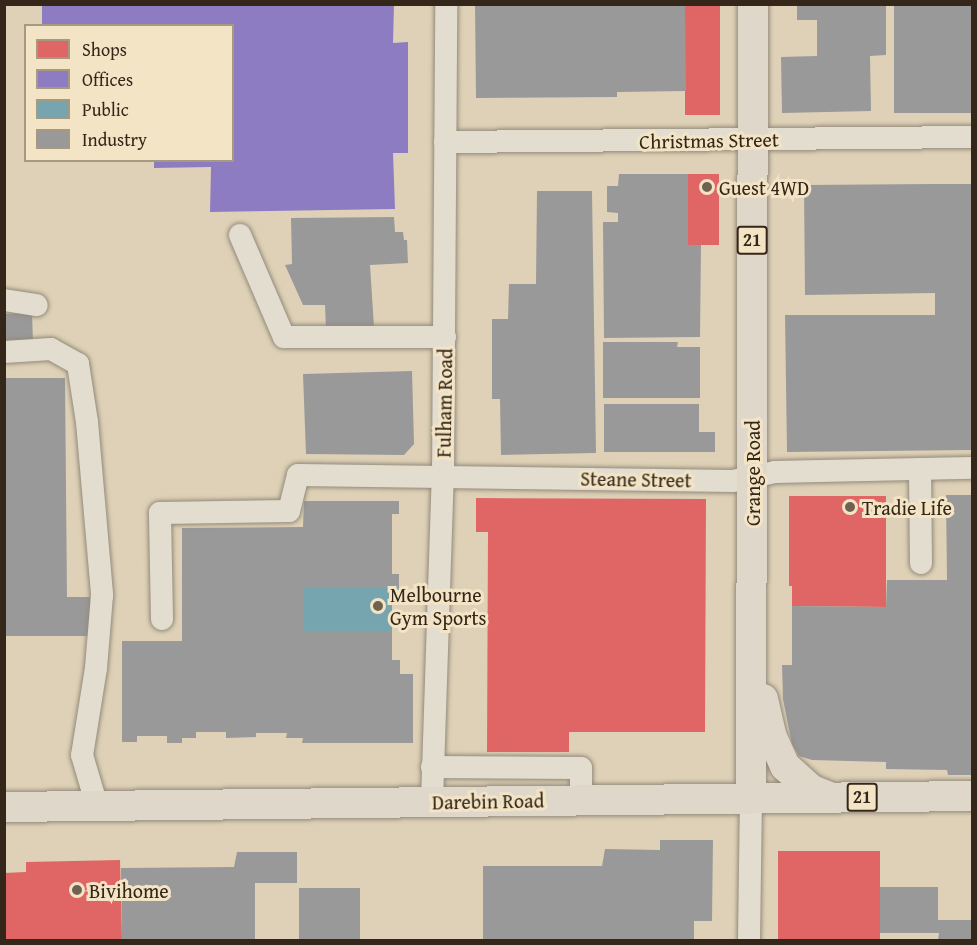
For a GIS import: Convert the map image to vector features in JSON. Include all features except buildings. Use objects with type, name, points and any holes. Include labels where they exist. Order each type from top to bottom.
[{"type":"main road","name":"Grange Road","points":[[751,797],[753,4]]},
{"type":"main road","points":[[752,652],[778,755],[801,783],[829,797]]},
{"type":"main road","name":"Darebin Road","points":[[4,807],[972,796]]},
{"type":"street","name":"Fulham Road","points":[[432,801],[443,476],[446,4]]},
{"type":"street","name":"Christmas Street","points":[[446,142],[972,137]]},
{"type":"street","points":[[240,235],[284,337],[445,337]]},
{"type":"street","points":[[4,300],[37,305]]},
{"type":"street","points":[[4,352],[51,349],[78,364],[87,422],[102,595],[96,668],[82,755],[97,806]]},
{"type":"street","name":"Steane Street","points":[[162,619],[160,513],[289,511],[298,475],[733,481],[775,472],[972,468]]},
{"type":"street","points":[[920,469],[921,563]]},
{"type":"street","points":[[432,767],[581,768],[581,799]]},
{"type":"street","name":"Grange Road","points":[[749,940],[751,797]]},
{"type":"place","name":"Guest 4WD","points":[[707,187]]},
{"type":"place","name":"Tradie Life","points":[[850,507]]},
{"type":"place","name":"Melbourne Gym Sports","points":[[378,606]]},
{"type":"place","name":"Bivihome","points":[[77,890]]}]
